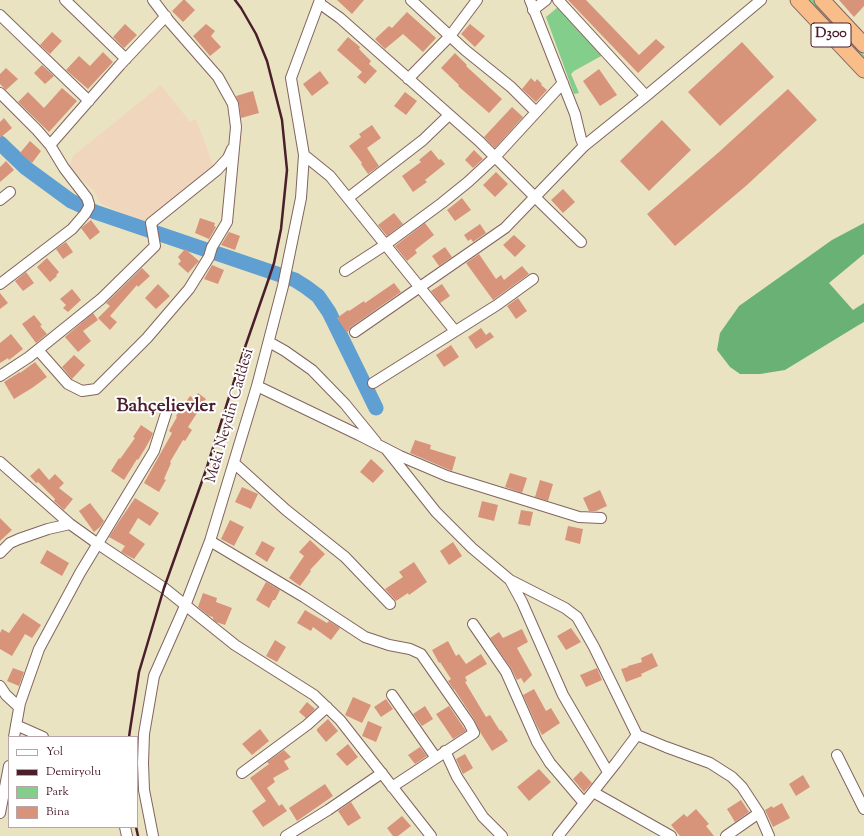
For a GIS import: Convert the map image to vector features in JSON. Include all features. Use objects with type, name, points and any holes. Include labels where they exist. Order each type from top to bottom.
[{"type":"highway","name":"D300","points":[[798,0],[864,70]]},
{"type":"highway","name":"D300","points":[[822,0],[864,45]]},
{"type":"street","points":[[65,0],[126,59]]},
{"type":"street","points":[[38,350],[68,384],[82,391],[96,389],[147,338],[189,289],[227,222],[236,127],[233,104],[218,77],[153,0]]},
{"type":"street","points":[[411,0],[465,50],[510,87],[536,112]]},
{"type":"street","points":[[408,79],[450,36],[477,0]]},
{"type":"street","points":[[530,0],[575,114],[584,146]]},
{"type":"street","points":[[533,10],[546,0]]},
{"type":"street","points":[[558,0],[646,96]]},
{"type":"street","points":[[355,332],[505,228],[584,146],[761,0]]},
{"type":"street","points":[[319,2],[340,18],[479,141],[581,242]]},
{"type":"street","name":"Meki Neydin Caddesi","points":[[153,836],[144,790],[143,763],[144,734],[154,676],[185,606],[210,541],[257,386],[284,286],[301,198],[304,155],[292,78],[319,2]]},
{"type":"street","points":[[0,15],[89,101]]},
{"type":"street","points":[[50,145],[166,16]]},
{"type":"street","points":[[345,271],[385,245],[468,182],[495,157],[563,83]]},
{"type":"street","points":[[0,93],[50,145],[64,168],[87,198],[89,204],[85,214],[72,229],[0,284]]},
{"type":"street","points":[[348,198],[423,140],[449,115]]},
{"type":"street","points":[[0,376],[29,357],[101,299],[155,246],[151,223],[217,170],[228,158],[235,144]]},
{"type":"street","points":[[304,155],[330,176],[455,331]]},
{"type":"street","points":[[0,200],[10,192]]},
{"type":"street","points":[[373,382],[497,305],[533,278]]},
{"type":"street","points":[[269,342],[312,370],[345,404],[383,447],[436,512],[472,548],[510,580],[565,608],[578,617],[637,734],[666,747],[710,763],[732,777],[742,787],[759,813],[769,836]]},
{"type":"street","points":[[257,386],[400,456],[447,476],[579,517],[601,518]]},
{"type":"street","points":[[14,736],[20,703],[39,649],[80,573],[154,451],[168,407]]},
{"type":"street","points":[[0,462],[70,524],[164,588],[235,645],[314,695],[340,720],[431,836]]},
{"type":"street","points":[[234,463],[286,510],[345,557],[390,604]]},
{"type":"street","points":[[0,553],[10,544],[19,539],[48,529],[70,524]]},
{"type":"street","points":[[210,541],[304,597],[365,638],[410,649],[421,654],[469,723],[474,733],[392,786]]},
{"type":"street","points":[[510,580],[522,602],[563,695],[608,772]]},
{"type":"street","points":[[473,624],[506,672],[537,742],[550,763],[584,803]]},
{"type":"street","points":[[0,686],[6,695],[19,707]]},
{"type":"street","points":[[392,695],[436,758]]},
{"type":"street","points":[[242,773],[307,725],[327,707]]},
{"type":"street","points":[[16,725],[41,736]]},
{"type":"street","points":[[558,836],[637,734]]},
{"type":"street","points":[[445,751],[457,777],[483,817],[502,836]]},
{"type":"street","points":[[837,755],[864,809]]},
{"type":"street","points":[[0,813],[8,771]]},
{"type":"street","points":[[286,836],[328,810],[382,773]]},
{"type":"street","points":[[593,792],[671,836]]},
{"type":"street","points":[[726,836],[759,813]]},
{"type":"shaded area","points":[[161,85],[190,122],[196,119],[214,168],[145,224],[100,203],[94,191],[69,167],[73,156]]},
{"type":"green space","points":[[809,0],[813,0],[864,55],[864,59]]},
{"type":"green space","points":[[558,7],[603,55],[571,74],[579,93],[574,94],[546,17]]},
{"type":"green space","points":[[864,223],[864,254],[829,283],[853,310],[864,303],[864,322],[785,370],[760,374],[740,374],[730,367],[717,350],[720,333],[739,306],[832,240]]},
{"type":"building","points":[[183,0],[185,0],[195,10],[183,22],[172,11]]},
{"type":"building","points":[[337,0],[364,0],[352,14]]},
{"type":"building","points":[[568,0],[586,0],[639,55],[656,39],[665,47],[638,73]]},
{"type":"building","points":[[839,0],[864,0],[864,6],[854,17]]},
{"type":"building","points":[[407,12],[436,38],[423,52],[403,34],[385,49],[375,39],[389,26],[392,28]]},
{"type":"building","points":[[125,24],[137,35],[124,48],[113,37]]},
{"type":"building","points":[[206,24],[215,31],[211,36],[221,47],[210,56],[193,36]]},
{"type":"building","points":[[470,24],[485,36],[475,47],[461,34]]},
{"type":"building","points":[[52,32],[62,41],[50,54],[40,45]]},
{"type":"building","points":[[348,37],[360,47],[359,49],[371,61],[369,64],[377,71],[365,84],[357,77],[362,72],[337,50]]},
{"type":"building","points":[[742,42],[774,77],[720,126],[688,92]]},
{"type":"building","points":[[103,52],[113,62],[88,89],[66,70],[79,56],[90,66]]},
{"type":"building","points":[[455,53],[467,65],[466,66],[502,99],[489,113],[458,86],[459,85],[441,68]]},
{"type":"building","points":[[42,65],[54,76],[45,84],[34,73]]},
{"type":"building","points":[[6,68],[18,79],[6,90],[0,84],[0,74]]},
{"type":"building","points":[[599,69],[617,95],[600,106],[583,81]]},
{"type":"building","points":[[320,71],[329,83],[312,96],[303,84]]},
{"type":"building","points":[[531,78],[535,82],[537,79],[547,90],[536,102],[522,89]]},
{"type":"building","points":[[62,88],[77,101],[49,132],[18,102],[28,92],[44,108]]},
{"type":"building","points":[[788,89],[817,120],[747,185],[675,246],[647,214],[719,152]]},
{"type":"building","points":[[253,91],[259,113],[241,118],[239,103],[236,96]]},
{"type":"building","points":[[405,92],[417,101],[406,115],[394,106]]},
{"type":"building","points":[[512,107],[523,117],[495,148],[484,137]]},
{"type":"building","points":[[4,118],[12,128],[0,138],[0,122]]},
{"type":"building","points":[[662,120],[691,150],[649,191],[620,161]]},
{"type":"building","points":[[372,125],[381,138],[367,148],[379,166],[368,174],[361,164],[362,163],[349,146],[361,137],[359,134]]},
{"type":"building","points":[[30,141],[41,151],[32,163],[20,153]]},
{"type":"building","points":[[431,150],[439,160],[441,159],[445,164],[425,180],[427,182],[413,192],[402,176],[421,162],[419,160]]},
{"type":"building","points":[[474,150],[483,159],[473,168],[465,160]]},
{"type":"building","points":[[6,161],[14,170],[0,182],[0,167]]},
{"type":"building","points":[[496,172],[508,184],[495,197],[483,185]]},
{"type":"building","points":[[563,189],[575,202],[563,213],[551,200]]},
{"type":"building","points":[[462,198],[471,210],[455,221],[447,210]]},
{"type":"building","points":[[394,213],[403,224],[387,236],[378,225]]},
{"type":"building","points":[[200,218],[215,223],[214,226],[216,227],[209,239],[195,233]]},
{"type":"building","points":[[91,220],[100,232],[90,240],[81,228]]},
{"type":"building","points":[[425,223],[434,235],[415,250],[417,253],[407,261],[395,246]]},
{"type":"building","points":[[480,224],[486,233],[473,242],[471,239],[468,241],[464,235]]},
{"type":"building","points":[[229,232],[240,236],[235,250],[221,245]]},
{"type":"building","points":[[514,235],[526,246],[515,257],[503,245]]},
{"type":"building","points":[[66,242],[73,252],[63,259],[56,249]]},
{"type":"building","points":[[445,247],[452,257],[439,266],[432,256]]},
{"type":"building","points":[[185,249],[199,261],[188,273],[178,264],[181,261],[178,257]]},
{"type":"building","points":[[479,254],[496,279],[501,275],[504,280],[522,266],[529,274],[493,300],[466,263]]},
{"type":"building","points":[[47,258],[59,272],[50,282],[37,267]]},
{"type":"building","points":[[212,265],[224,270],[218,284],[204,279]]},
{"type":"building","points":[[142,268],[150,276],[138,287],[137,285],[110,316],[117,322],[110,330],[98,318],[110,306],[106,303]]},
{"type":"building","points":[[26,272],[34,283],[23,291],[15,281]]},
{"type":"building","points":[[394,283],[401,292],[351,327],[347,333],[337,318],[364,301],[365,303]]},
{"type":"building","points":[[158,284],[170,296],[156,309],[145,298]]},
{"type":"building","points":[[442,284],[450,296],[440,303],[431,291]]},
{"type":"building","points":[[72,289],[81,300],[68,312],[63,308],[66,305],[60,299]]},
{"type":"building","points":[[0,293],[8,303],[0,309]]},
{"type":"building","points":[[518,298],[527,311],[516,319],[507,306]]},
{"type":"building","points":[[93,313],[98,320],[83,331],[91,341],[78,352],[65,337]]},
{"type":"building","points":[[34,315],[42,325],[40,326],[47,334],[36,343],[22,324]]},
{"type":"building","points":[[481,328],[486,335],[490,332],[494,337],[476,349],[468,337]]},
{"type":"building","points":[[11,334],[23,349],[9,360],[8,358],[0,363],[0,343]]},
{"type":"building","points":[[451,345],[459,357],[444,367],[436,355]]},
{"type":"building","points":[[74,355],[85,365],[72,379],[62,367]]},
{"type":"building","points":[[35,362],[47,377],[14,399],[4,382]]},
{"type":"building","points":[[198,393],[206,399],[188,427],[192,430],[185,441],[183,440],[170,462],[171,463],[164,479],[166,480],[159,492],[144,483],[172,433],[169,431],[177,417],[176,416],[190,396],[194,399]]},
{"type":"building","points":[[141,425],[153,433],[138,460],[137,459],[124,480],[111,471],[135,438],[133,437]]},
{"type":"building","points":[[415,440],[431,445],[430,449],[456,457],[452,471],[410,453]]},
{"type":"building","points":[[371,459],[384,471],[373,483],[360,472]]},
{"type":"building","points":[[39,468],[49,480],[55,474],[64,483],[59,488],[73,499],[64,510],[54,501],[55,499],[38,482],[36,483],[30,476]]},
{"type":"building","points":[[510,473],[527,478],[522,493],[505,487]]},
{"type":"building","points":[[540,480],[553,484],[548,501],[535,497]]},
{"type":"building","points":[[242,487],[258,494],[251,509],[235,502]]},
{"type":"building","points":[[600,490],[607,506],[596,511],[589,511],[583,498]]},
{"type":"building","points":[[135,498],[159,513],[150,526],[138,518],[129,533],[145,544],[134,559],[121,552],[125,546],[109,537]]},
{"type":"building","points":[[482,501],[498,505],[494,521],[478,517]]},
{"type":"building","points":[[90,503],[104,521],[94,532],[79,511]]},
{"type":"building","points":[[521,510],[533,512],[530,526],[518,524]]},
{"type":"building","points":[[0,518],[12,530],[0,541]]},
{"type":"building","points":[[230,520],[244,527],[234,546],[221,539]]},
{"type":"building","points":[[568,526],[583,529],[580,544],[565,540]]},
{"type":"building","points":[[310,540],[325,554],[310,570],[311,571],[300,586],[289,578],[304,556],[299,552]]},
{"type":"building","points":[[262,541],[275,548],[267,562],[255,554]]},
{"type":"building","points":[[453,542],[462,556],[449,565],[440,551]]},
{"type":"building","points":[[47,550],[69,563],[62,576],[40,563]]},
{"type":"building","points":[[414,562],[427,582],[409,595],[408,593],[396,601],[385,589],[403,577],[399,572]]},
{"type":"building","points":[[266,582],[280,590],[269,608],[256,600]]},
{"type":"building","points":[[203,593],[217,598],[216,602],[232,608],[225,625],[216,622],[213,617],[209,616],[198,607]]},
{"type":"building","points":[[305,610],[327,623],[329,621],[340,628],[331,640],[313,627],[311,631],[297,623]]},
{"type":"building","points":[[23,613],[41,625],[32,638],[25,634],[12,656],[0,649],[0,633],[2,629],[9,633]]},
{"type":"building","points":[[571,628],[581,642],[566,650],[557,636]]},
{"type":"building","points":[[522,629],[528,642],[517,648],[532,675],[524,683],[521,678],[517,680],[511,668],[490,638],[499,632],[503,638]]},
{"type":"building","points":[[275,640],[286,647],[277,662],[266,656]]},
{"type":"building","points":[[448,641],[456,656],[459,654],[466,664],[481,654],[487,664],[465,677],[467,681],[465,682],[486,717],[490,715],[508,741],[492,751],[474,719],[448,681],[451,679],[440,662],[439,663],[432,650]]},
{"type":"building","points":[[652,653],[658,666],[641,674],[642,676],[626,682],[621,669],[642,662],[641,658]]},
{"type":"building","points":[[13,668],[24,672],[19,686],[7,681]]},
{"type":"building","points":[[597,668],[602,680],[586,687],[580,675]]},
{"type":"building","points":[[534,689],[546,711],[551,708],[560,723],[542,735],[523,695]]},
{"type":"building","points":[[353,697],[371,705],[362,723],[345,715]]},
{"type":"building","points":[[386,699],[393,709],[381,717],[374,707]]},
{"type":"building","points":[[307,702],[315,709],[306,718],[299,712]]},
{"type":"building","points":[[425,706],[433,719],[422,726],[413,714]]},
{"type":"building","points":[[449,706],[466,731],[453,739],[436,714]]},
{"type":"building","points":[[328,719],[338,731],[326,742],[317,729]]},
{"type":"building","points":[[368,721],[382,727],[376,742],[362,736]]},
{"type":"building","points":[[260,729],[269,741],[252,755],[242,744]]},
{"type":"building","points":[[348,744],[358,757],[347,766],[336,754]]},
{"type":"building","points":[[420,747],[427,756],[415,764],[408,755]]},
{"type":"building","points":[[284,750],[291,757],[284,761],[289,769],[273,778],[275,782],[267,788],[279,806],[282,804],[287,811],[263,827],[252,811],[266,801],[250,778],[269,764],[267,762]]},
{"type":"building","points":[[465,754],[473,768],[463,774],[456,759]]},
{"type":"building","points":[[539,769],[551,782],[529,801],[517,787]]},
{"type":"building","points":[[581,771],[592,783],[584,792],[573,779]]},
{"type":"building","points":[[803,775],[810,787],[796,796],[789,784]]},
{"type":"building","points":[[325,784],[333,796],[297,821],[289,808]]},
{"type":"building","points":[[741,800],[749,812],[735,822],[727,809]]},
{"type":"building","points":[[351,802],[361,818],[348,826],[338,811]]},
{"type":"building","points":[[782,803],[790,818],[773,827],[765,810]]},
{"type":"building","points":[[696,809],[709,824],[706,826],[714,836],[680,836],[671,825],[684,814],[687,817]]},
{"type":"building","points":[[402,816],[411,826],[398,836],[393,836],[387,828]]},
{"type":"waterway","points":[[0,143],[26,168],[71,201],[95,212],[295,280],[306,287],[318,296],[329,312],[376,408]]},
{"type":"railway","points":[[129,736],[139,672],[164,588],[206,470],[243,353],[274,263],[281,229],[287,170],[282,120],[267,61],[256,34],[235,0]]},
{"type":"railway","points":[[136,828],[138,836]]},
{"type":"district","name":"Bahçelievler","points":[[166,408]]}]
